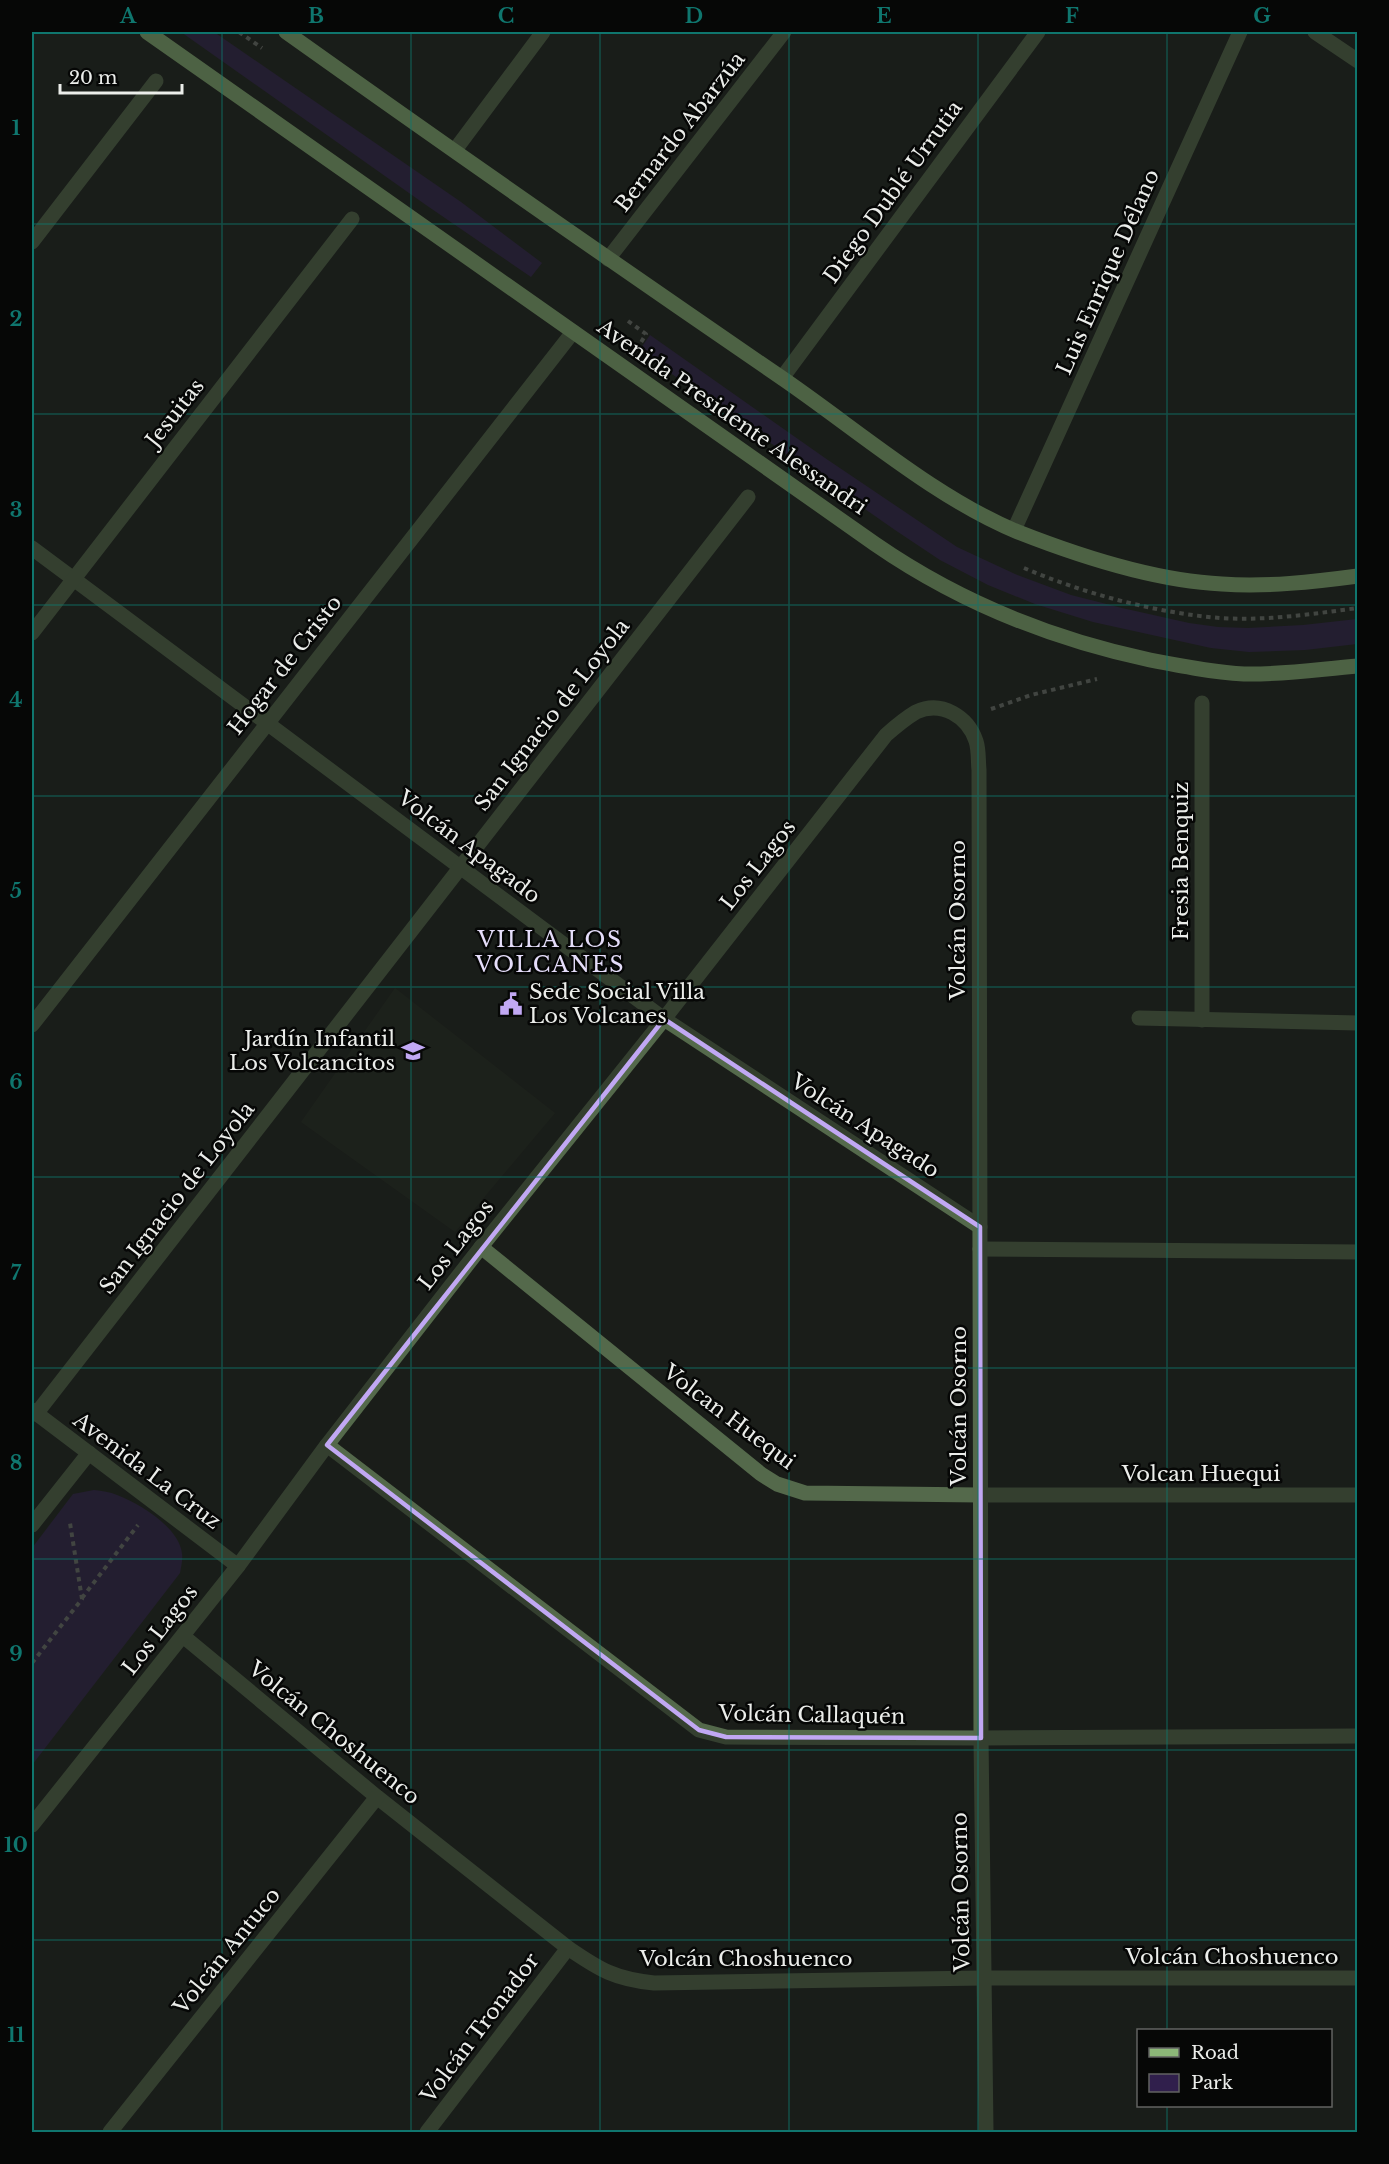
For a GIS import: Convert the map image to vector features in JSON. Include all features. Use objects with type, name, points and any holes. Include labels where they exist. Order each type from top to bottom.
[{"type":"main road","name":"Avenida Presidente Alessandri","points":[[147,32],[905,564],[964,597],[1033,627],[1097,648],[1178,666],[1214,672],[1275,673],[1358,666]]},
{"type":"main road","points":[[291,33],[609,259],[945,493],[1014,530],[1102,561],[1172,578],[1220,585],[1311,582],[1358,576]]},
{"type":"street","points":[[455,150],[543,32]]},
{"type":"street","name":"Bernardo Abarzúa","points":[[609,259],[784,32]]},
{"type":"street","name":"Diego Dublé Urrutia","points":[[782,378],[1038,32]]},
{"type":"street","name":"Luis Enrique Délano","points":[[1014,530],[1240,32]]},
{"type":"street","points":[[1316,32],[1358,61]]},
{"type":"street","points":[[32,242],[156,81]]},
{"type":"street","name":"Jesuitas","points":[[32,633],[352,219]]},
{"type":"street","name":"Hogar de Cristo","points":[[32,1025],[573,332]]},
{"type":"street","name":"San Ignacio de Loyola","points":[[34,1412],[748,497]]},
{"type":"street","name":"Volcán Apagado","points":[[32,548],[664,1019],[980,1227]]},
{"type":"street","name":"Fresia Benquiz","points":[[1202,703],[1202,1020]]},
{"type":"street","name":"Los Lagos","points":[[32,1825],[238,1566],[327,1445],[481,1246],[664,1019],[886,735],[917,712],[929,709],[944,709],[957,714],[967,723]]},
{"type":"street","name":"Volcán Osorno","points":[[967,723],[976,742],[979,770],[981,1738],[986,2133]]},
{"type":"street","points":[[1139,1018],[1358,1023]]},
{"type":"street","name":"Volcan Huequi","points":[[481,1246],[743,1459],[777,1484],[805,1493],[1358,1495]]},
{"type":"street","points":[[980,1249],[1358,1252]]},
{"type":"street","name":"Avenida La Cruz","points":[[34,1412],[238,1566]]},
{"type":"street","name":"Volcán Callaquén","points":[[327,1445],[699,1730],[726,1737],[1358,1736]]},
{"type":"street","points":[[32,1525],[89,1453]]},
{"type":"street","name":"Volcán Choshuenco","points":[[183,1636],[377,1797],[568,1948],[597,1968],[614,1976],[654,1983],[983,1978],[1358,1978]]},
{"type":"street","name":"Volcán Antuco","points":[[110,2133],[377,1797]]},
{"type":"street","name":"Volcán Tronador","points":[[427,2133],[568,1948]]},
{"type":"path","points":[[628,321],[646,334],[640,344],[631,338]]},
{"type":"path","points":[[967,723],[989,710],[1031,695],[1097,679]]},
{"type":"path","points":[[65,1483],[82,1599]]},
{"type":"path","points":[[32,1663],[155,1503]]},
{"type":"highlighted area","points":[[664,1019],[980,1227],[981,1738],[726,1737],[699,1730],[327,1445]]},
{"type":"shaded area","name":"Jardín Infantil Los Volcancitos","points":[[395,988],[555,1113],[455,1232],[301,1122]]},
{"type":"green space","points":[[181,32],[214,32],[461,202],[542,263],[531,277]]},
{"type":"green space","points":[[650,335],[957,547],[1015,574],[1071,595],[1189,623],[1218,627],[1303,625],[1357,619],[1357,644],[1305,650],[1249,652],[1211,648],[1093,622],[1035,604],[988,585],[940,560],[895,530],[639,351]]},
{"type":"green space","points":[[94,1490],[112,1493],[126,1499],[147,1510],[166,1526],[180,1544],[182,1556],[180,1573],[32,1765],[32,1548],[73,1494]]},
{"type":"place","name":"Sede Social Villa Los Volcanes","points":[[511,1004]]},
{"type":"place","name":"Jardín Infantil Los Volcancitos","points":[[413,1051]]},
{"type":"district","name":"VILLA LOS VOLCANES","points":[[550,952]]}]
